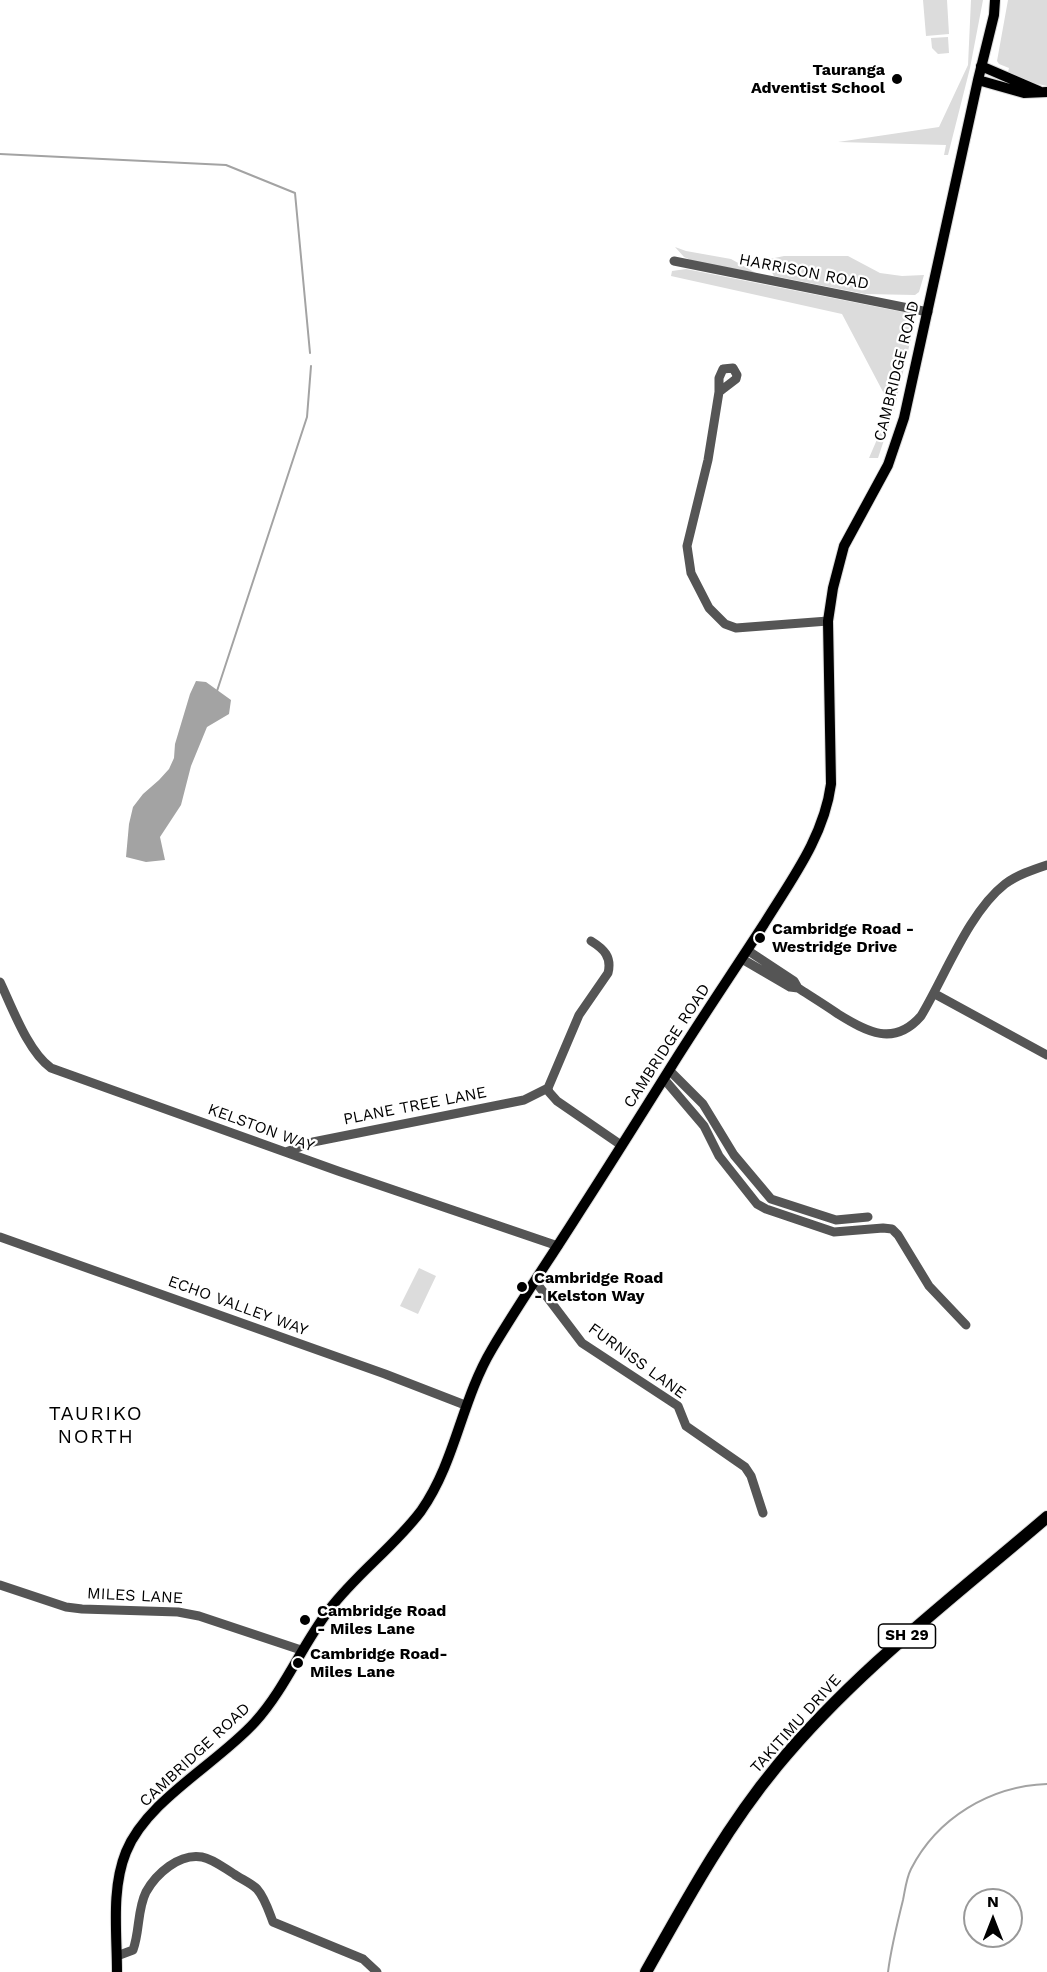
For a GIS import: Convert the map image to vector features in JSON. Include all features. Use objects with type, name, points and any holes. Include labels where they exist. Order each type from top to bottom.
[{"type":"highway","name":"TAKITIMU DRIVE","points":[[646,1972],[693,1889],[735,1822],[801,1739],[851,1686],[1047,1517]]},
{"type":"main road","name":"CAMBRIDGE ROAD","points":[[117,1972],[116,1906],[119,1876],[132,1838],[154,1810],[256,1722],[278,1691],[318,1623],[340,1596],[423,1508],[450,1456],[465,1405],[492,1348],[744,954],[819,831],[827,809],[831,769],[828,621],[833,588],[844,546],[877,488],[898,440],[994,15],[995,0]]},
{"type":"main road","points":[[981,66],[1043,92]]},
{"type":"main road","points":[[978,80],[1024,93],[1043,92]]},
{"type":"street","name":"HARRISON ROAD","points":[[674,261],[928,312]]},
{"type":"street","points":[[719,392],[708,460],[687,546],[691,573],[709,608],[725,624],[736,628],[828,621]]},
{"type":"street","points":[[744,954],[794,981],[798,988],[862,1029],[880,1034],[898,1032],[915,1023],[935,994],[983,906],[1006,883],[1026,872],[1047,865]]},
{"type":"street","points":[[591,941],[604,951],[610,966],[608,973],[579,1015],[549,1092],[557,1101],[621,1145]]},
{"type":"street","name":"KELSTON WAY","points":[[0,982],[32,1047],[51,1068],[432,1204],[558,1246]]},
{"type":"street","points":[[935,994],[1047,1055]]},
{"type":"street","points":[[666,1075],[703,1104],[734,1155],[771,1199],[836,1220],[868,1217]]},
{"type":"street","points":[[666,1075],[704,1126],[719,1156],[758,1204],[766,1209],[834,1232],[870,1228],[892,1229],[898,1235],[928,1286],[966,1325]]},
{"type":"street","name":"PLANE TREE LANE","points":[[286,1152],[313,1142],[524,1100],[549,1088]]},
{"type":"street","name":"ECHO VALLEY WAY","points":[[0,1238],[375,1370],[465,1405]]},
{"type":"street","name":"FURNISS LANE","points":[[535,1281],[582,1343],[678,1406],[686,1426],[745,1467],[752,1476],[763,1513]]},
{"type":"street","name":"MILES LANE","points":[[0,1585],[74,1608],[178,1612],[199,1616],[301,1650]]},
{"type":"street","points":[[117,1956],[133,1950],[140,1925],[141,1906],[154,1882],[174,1863],[186,1858],[198,1857],[208,1859],[254,1887],[260,1893],[273,1922],[363,1959],[377,1972]]},
{"type":"shaded area","points":[[923,0],[947,0],[949,34],[926,36]]},
{"type":"shaded area","points":[[971,0],[983,0],[970,68],[948,155],[944,155],[946,145],[838,142],[939,127],[968,65]]},
{"type":"shaded area","points":[[1008,0],[1047,0],[1047,86],[1033,83],[1008,72],[1009,68],[997,61]]},
{"type":"shaded area","points":[[948,37],[949,53],[938,54],[932,48],[931,38]]},
{"type":"shaded area","points":[[675,247],[731,259],[756,273],[693,261],[684,257]]},
{"type":"shaded area","points":[[784,256],[848,256],[880,273],[902,276],[924,275],[919,292],[915,295],[865,294],[774,276],[765,260]]},
{"type":"shaded area","points":[[686,269],[908,313],[907,317],[913,324],[913,330],[894,410],[878,458],[869,458],[891,407],[842,314],[671,276],[672,271]]},
{"type":"shaded area","points":[[196,681],[206,682],[231,700],[229,714],[207,727],[191,766],[181,805],[160,837],[165,860],[146,862],[126,857],[133,807],[169,769],[174,758],[175,744],[190,694]]},
{"type":"shaded area","points":[[419,1268],[436,1276],[418,1314],[400,1306]]},
{"type":"waterway","points":[[0,154],[226,165],[295,193],[310,353]]},
{"type":"waterway","points":[[217,691],[307,417],[311,366]]},
{"type":"waterway","points":[[888,1972],[908,1877],[922,1851],[935,1834],[950,1820],[986,1798],[1026,1786],[1047,1784]]},
{"type":"place","name":"Tauranga Adventist School","points":[[897,79]]},
{"type":"place","name":"Cambridge Road - Westridge Drive","points":[[760,938]]},
{"type":"place","name":"Cambridge Road - Kelston Way","points":[[522,1287]]},
{"type":"place","name":"Cambridge Road - Miles Lane","points":[[305,1620]]},
{"type":"place","name":"Cambridge Road- Miles Lane","points":[[298,1663]]},
{"type":"district","name":"TAURIKO NORTH","points":[[96,1426]]}]
